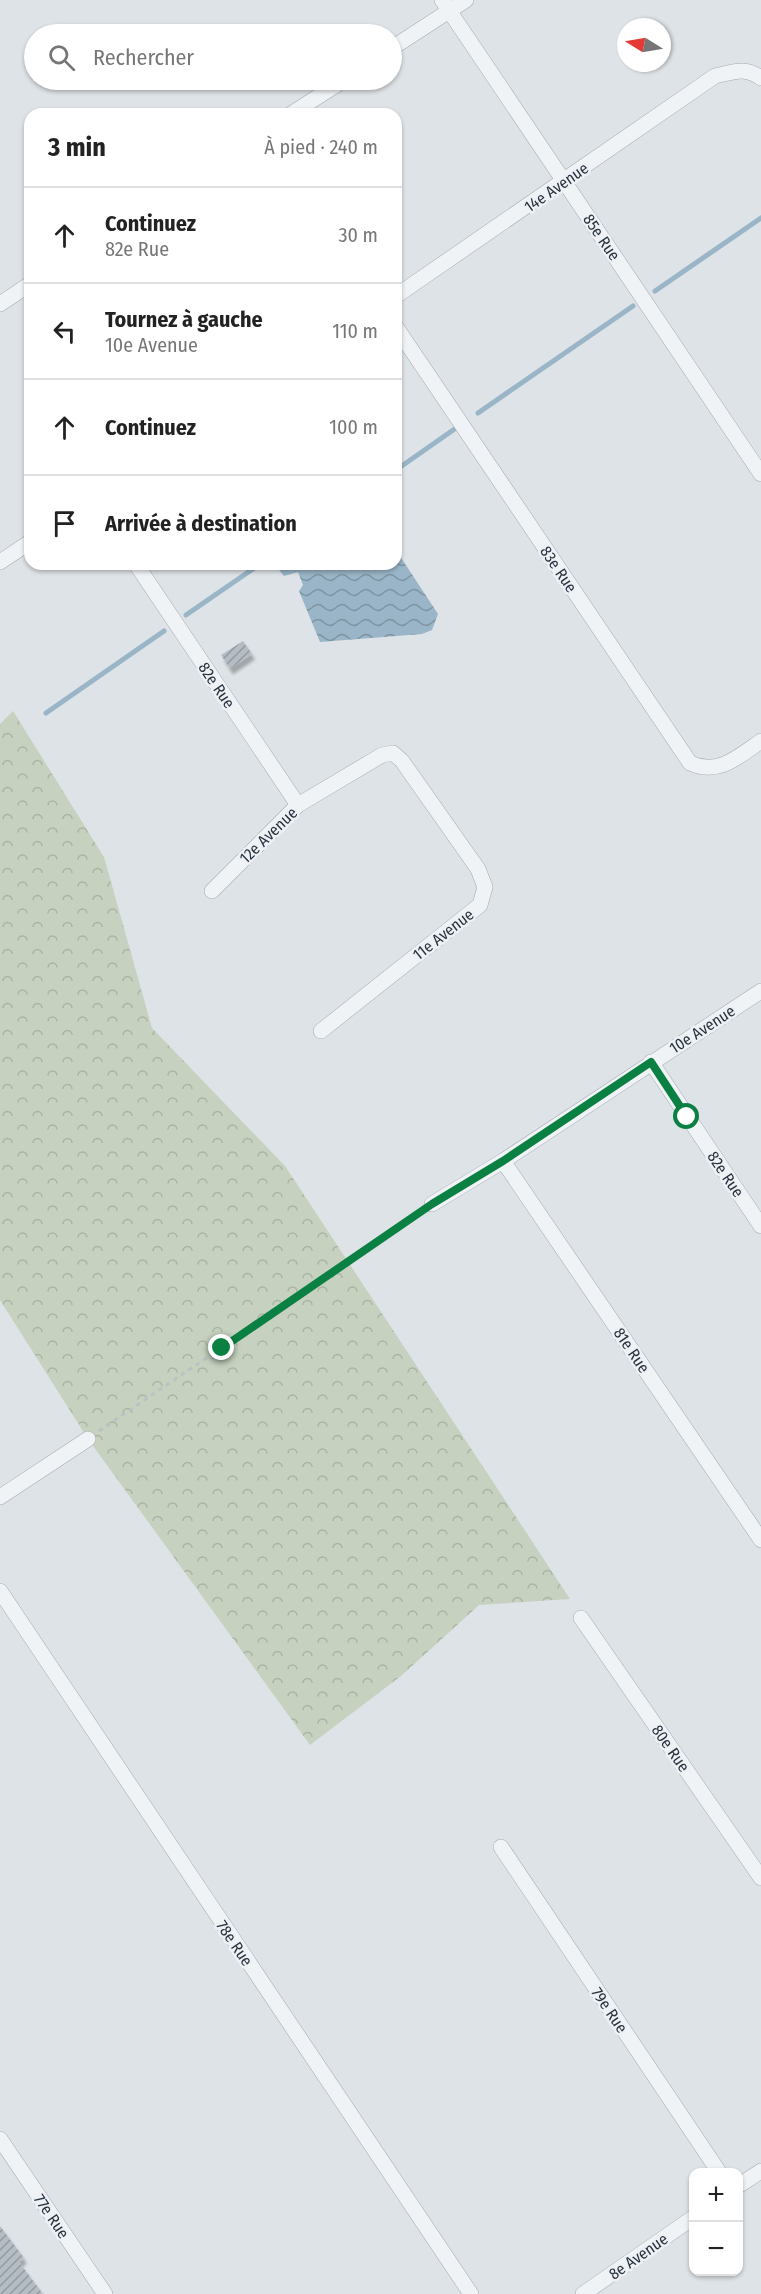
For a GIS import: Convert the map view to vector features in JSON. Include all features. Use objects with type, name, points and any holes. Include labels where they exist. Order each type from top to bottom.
[{"type":"street","points":[[402,40],[446,5],[466,0]]},
{"type":"street","name":"85e Rue","points":[[446,5],[761,474]]},
{"type":"street","name":"14e Avenue","points":[[402,292],[715,76],[742,70],[751,71],[761,78]]},
{"type":"street","points":[[300,108],[328,90]]},
{"type":"street","points":[[0,304],[24,288]]},
{"type":"street","name":"83e Rue","points":[[402,336],[690,763],[709,769],[723,765],[761,741]]},
{"type":"street","points":[[0,562],[24,546]]},
{"type":"street","name":"82e Rue","points":[[140,570],[298,805]]},
{"type":"street","name":"12e Avenue","points":[[212,891],[298,805],[382,755],[393,753]]},
{"type":"street","name":"11e Avenue","points":[[321,1031],[480,905],[485,887],[478,869],[402,761],[393,753]]},
{"type":"street","name":"10e Avenue","points":[[432,1204],[503,1161],[761,991]]},
{"type":"street","name":"82e Rue","points":[[651,1062],[761,1226]]},
{"type":"street","name":"81e Rue","points":[[503,1161],[761,1540]]},
{"type":"street","points":[[0,1497],[88,1439]]},
{"type":"street","name":"78e Rue","points":[[0,1591],[471,2294]]},
{"type":"street","name":"80e Rue","points":[[581,1618],[761,1878]]},
{"type":"street","name":"79e Rue","points":[[501,1847],[716,2168]]},
{"type":"street","name":"77e Rue","points":[[0,2139],[105,2294]]},
{"type":"street","points":[[743,2183],[761,2171]]},
{"type":"street","name":"8e Avenue","points":[[582,2294],[689,2220]]},
{"type":"path","points":[[88,1439],[432,1204]]},
{"type":"green space","points":[[13,711],[104,857],[152,1028],[285,1166],[570,1599],[479,1605],[401,1676],[310,1745],[88,1439],[0,1300],[0,724]]},
{"type":"water","points":[[402,559],[438,614],[432,630],[422,634],[320,642],[299,591],[303,585],[298,572],[284,576],[279,570],[402,570]]},
{"type":"building","points":[[243,641],[252,654],[230,669],[221,655]]},
{"type":"building","points":[[0,2226],[24,2258],[19,2262],[43,2294],[0,2294]]},
{"type":"waterway","points":[[655,291],[761,218]]},
{"type":"waterway","points":[[478,413],[633,306]]},
{"type":"waterway","points":[[402,466],[456,428]]},
{"type":"waterway","points":[[186,615],[251,570]]},
{"type":"waterway","points":[[46,713],[164,631]]},
{"type":"route","points":[[222,1348],[432,1204],[503,1161],[651,1062],[687,1117]]}]
